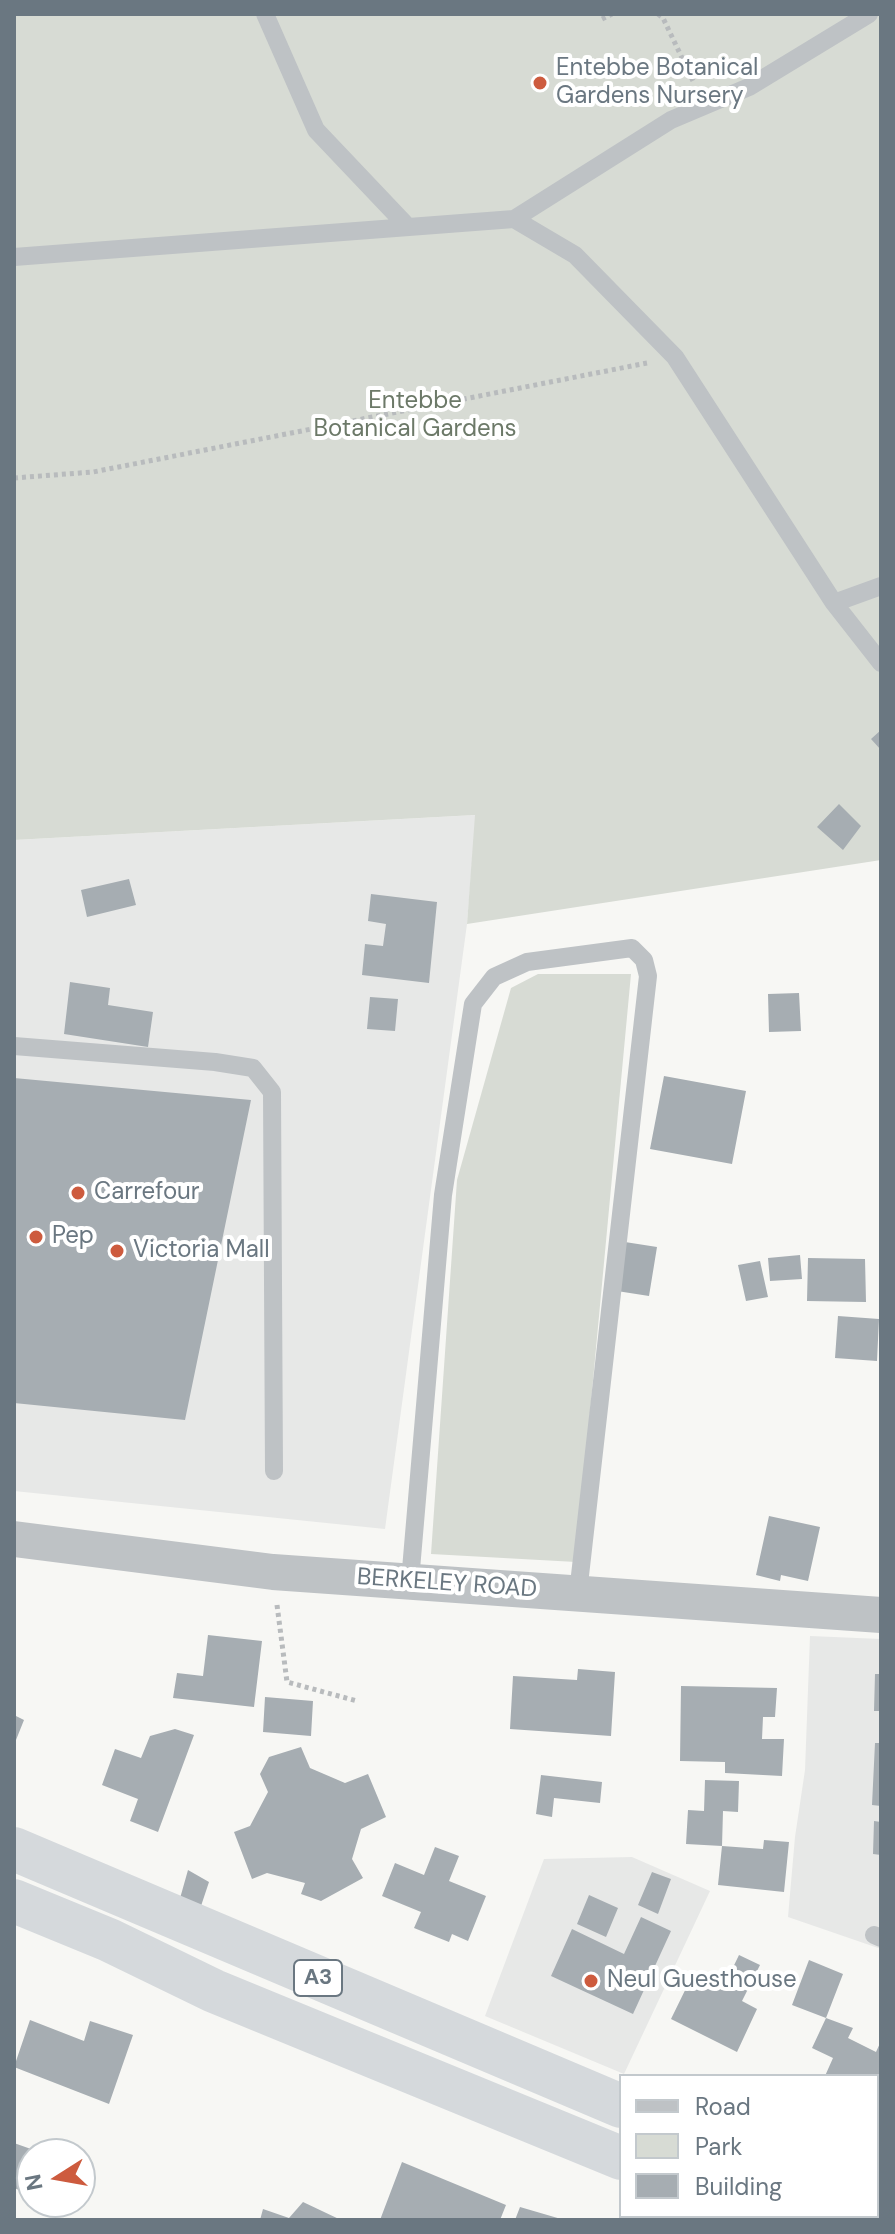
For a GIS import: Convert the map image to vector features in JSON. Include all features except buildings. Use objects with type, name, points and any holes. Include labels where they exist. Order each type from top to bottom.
[{"type":"highway","name":"A3","points":[[14,1849],[619,2105]]},
{"type":"highway","name":"A3","points":[[14,1901],[109,1940],[214,1991],[619,2157]]},
{"type":"street","name":"BERKELEY ROAD","points":[[14,1539],[273,1572],[881,1615]]},
{"type":"lane","points":[[265,14],[316,130],[408,227]]},
{"type":"lane","points":[[14,257],[514,219],[671,120],[749,87],[869,14]]},
{"type":"lane","points":[[514,219],[575,255],[675,357],[834,603],[881,663]]},
{"type":"lane","points":[[834,603],[881,586]]},
{"type":"lane","points":[[410,1581],[443,1195],[473,1004],[494,977],[527,962],[632,948],[644,960],[648,976],[578,1593]]},
{"type":"lane","points":[[14,1046],[215,1062],[253,1068],[272,1092],[274,1471]]},
{"type":"path","points":[[602,19],[612,14]]},
{"type":"path","points":[[658,14],[663,18],[704,106]]},
{"type":"path","points":[[14,478],[93,472],[675,357]]},
{"type":"path","points":[[273,1572],[287,1682],[357,1701]]},
{"type":"shaded area","points":[[476,815],[467,924],[385,1529],[14,1491],[14,840]]},
{"type":"shaded area","points":[[810,1636],[881,1639],[881,1949],[788,1917],[805,1770]]},
{"type":"shaded area","points":[[632,1857],[710,1891],[624,2074],[485,2016],[544,1859]]},
{"type":"green space","name":"Entebbe Botanical Gardens","points":[[14,14],[881,14],[881,860],[467,924],[475,815],[14,840]]},
{"type":"green space","points":[[538,974],[631,974],[576,1562],[431,1554],[457,1180],[511,988]]},
{"type":"place","name":"Entebbe Botanical Gardens Nursery","points":[[540,83]]},
{"type":"place","name":"Carrefour","points":[[78,1193]]},
{"type":"place","name":"Pep","points":[[36,1237]]},
{"type":"place","name":"Victoria Mall","points":[[117,1251]]},
{"type":"place","name":"Neul Guesthouse","points":[[591,1981]]}]
